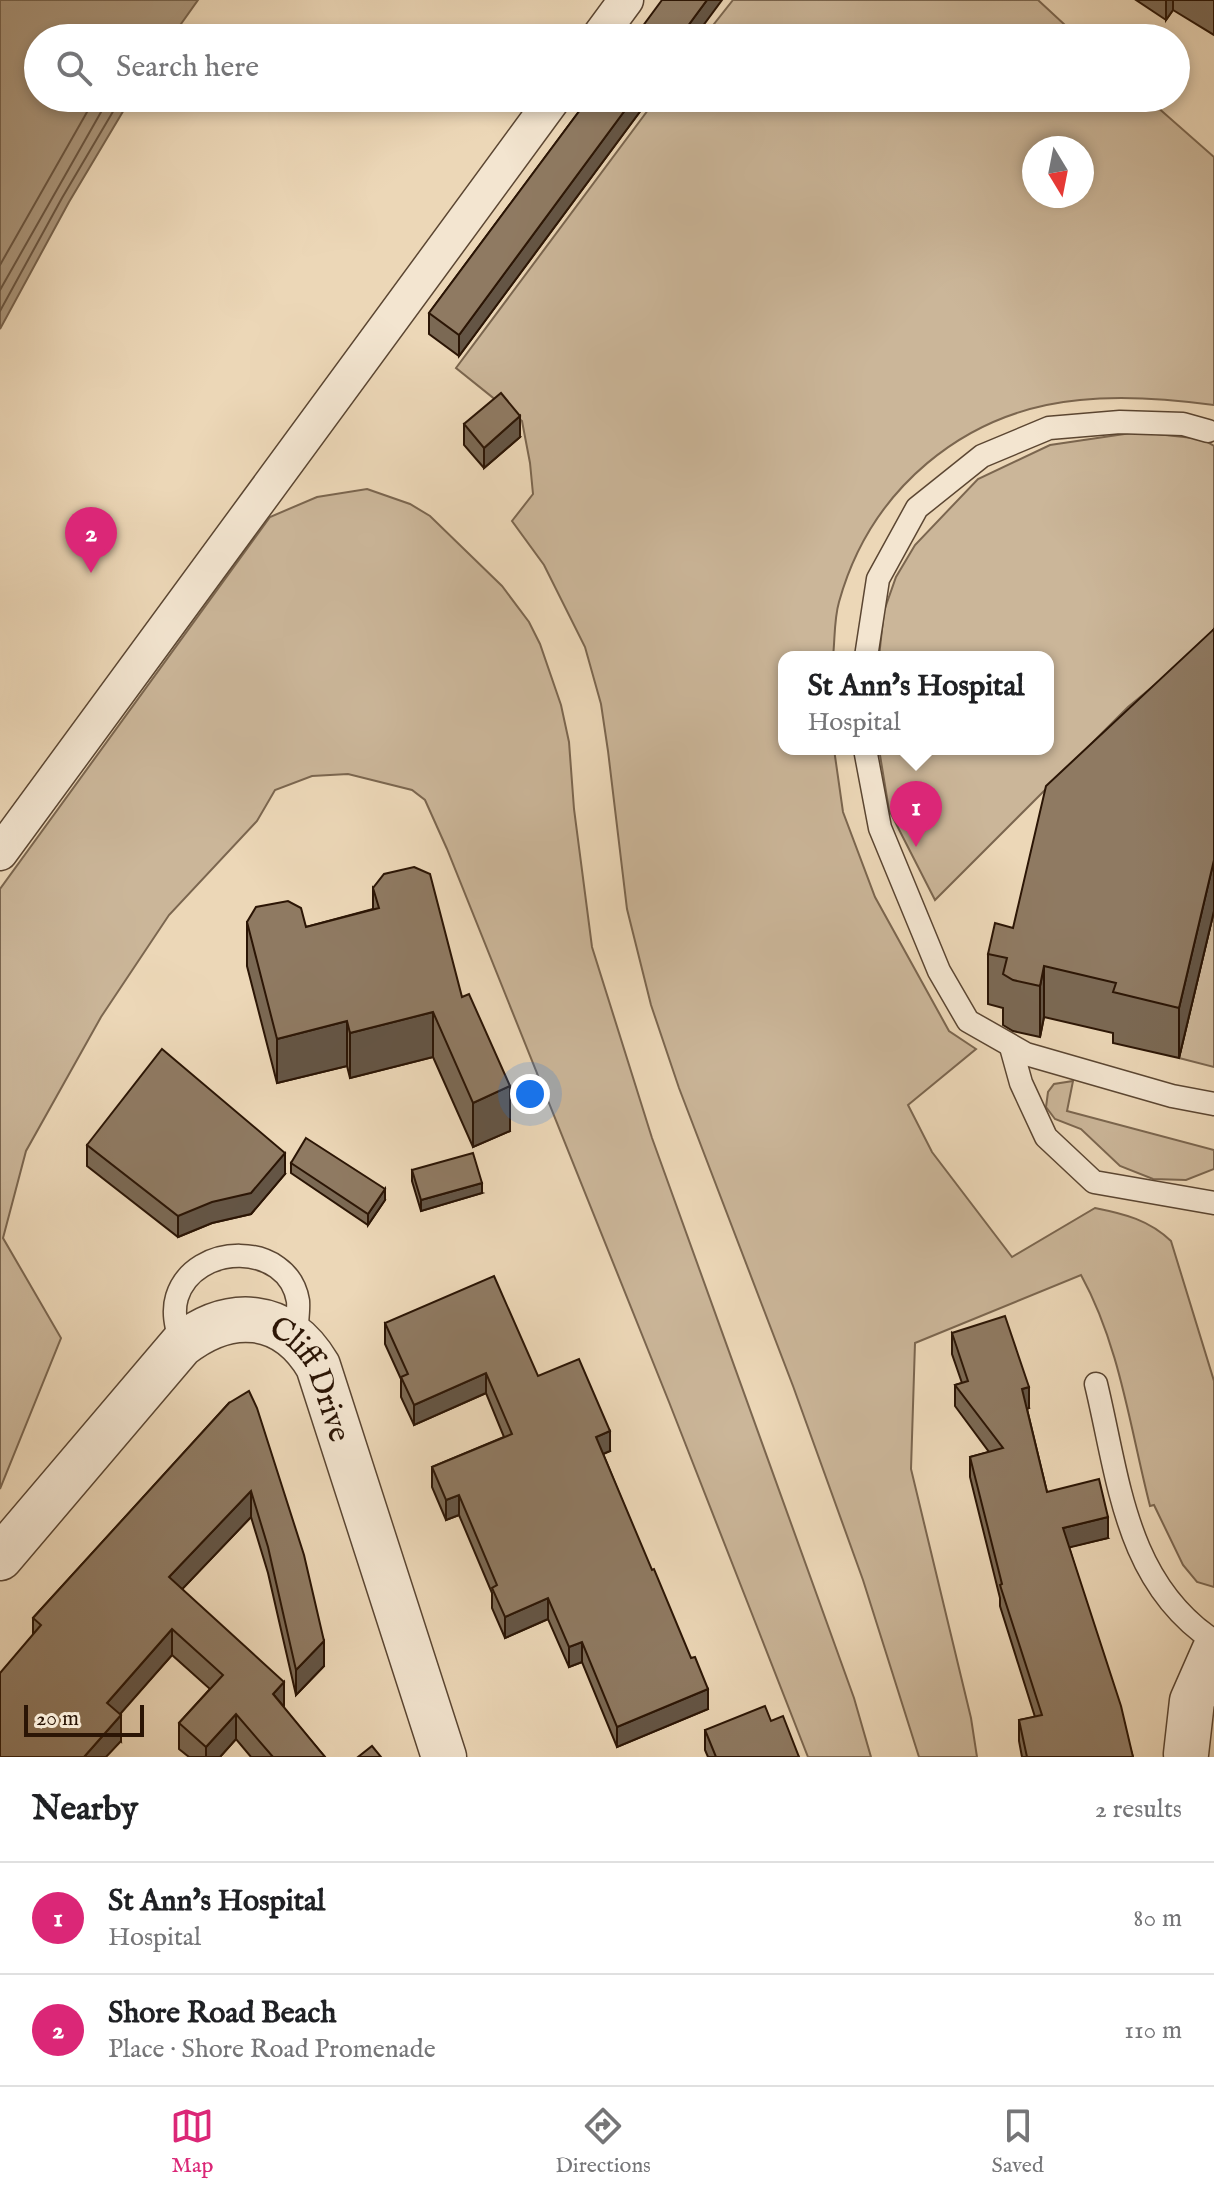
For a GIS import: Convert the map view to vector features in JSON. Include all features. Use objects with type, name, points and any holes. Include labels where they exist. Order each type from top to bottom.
[{"type":"street","points":[[608,24],[626,0]]},
{"type":"street","points":[[0,853],[544,112]]},
{"type":"street","name":"Cliff Drive","points":[[0,1558],[181,1345],[200,1331],[234,1320],[267,1323],[296,1338],[318,1366],[444,1757]]},
{"type":"street","points":[[1186,1756],[1192,1701],[1214,1651]]},
{"type":"lane","points":[[867,651],[878,579],[917,508],[982,456],[1049,428],[1120,422],[1183,424],[1208,431]]},
{"type":"lane","points":[[866,755],[880,828],[939,971],[968,1021],[1011,1047],[1172,1096],[1214,1104]]},
{"type":"lane","points":[[1011,1047],[1021,1083],[1046,1137],[1094,1182],[1214,1203]]},
{"type":"lane","points":[[181,1345],[175,1320],[177,1297],[187,1278],[205,1263],[229,1254],[254,1257],[275,1266],[291,1283],[298,1301],[296,1338]]},
{"type":"lane","points":[[1096,1384],[1130,1529],[1148,1572],[1175,1610],[1214,1641]]},
{"type":"shaded area","points":[[733,0],[1038,0],[1064,24],[714,24]]},
{"type":"shaded area","points":[[647,112],[1163,112],[1214,157],[1214,405],[1147,398],[1080,400],[1037,407],[997,420],[961,439],[927,463],[898,492],[873,525],[853,562],[839,602],[833,651],[778,651],[778,755],[835,755],[843,812],[875,897],[949,1031],[976,1049],[908,1105],[932,1152],[1012,1257],[1095,1208],[1136,1219],[1163,1234],[1171,1241],[1214,1381],[1214,1587],[1197,1582],[1183,1565],[1154,1505],[1150,1506],[1115,1359],[1081,1275],[915,1343],[911,1469],[971,1718],[977,1757],[919,1757],[863,1580],[679,1088],[651,1005],[627,909],[601,704],[585,647],[544,565],[512,521],[533,494],[522,421],[456,368]]},
{"type":"shaded area","points":[[1138,432],[1202,439],[1214,446],[1214,636],[1128,707],[935,900],[889,810],[880,755],[1054,755],[1054,651],[880,651],[884,611],[896,577],[915,545],[978,479],[1050,445]]},
{"type":"shaded area","points":[[367,489],[410,504],[430,516],[502,586],[529,622],[540,644],[561,705],[569,742],[574,809],[592,947],[652,1138],[854,1698],[871,1757],[808,1757],[447,849],[425,800],[412,790],[348,774],[312,776],[275,790],[257,821],[169,915],[101,1017],[26,1151],[3,1238],[61,1338],[0,1489],[0,889],[270,517],[317,497]]},
{"type":"shaded area","points":[[1214,911],[1214,1067],[1179,1058]]},
{"type":"shaded area","points":[[1073,1081],[1067,1111],[1214,1150],[1214,1169],[1186,1180],[1153,1179],[1120,1166],[1081,1129],[1055,1119],[1046,1107],[1048,1092],[1054,1084]]},
{"type":"water","points":[[0,0],[198,0],[181,24],[24,24],[24,112],[123,112],[69,202],[0,329]]},
{"type":"building","points":[[662,0],[707,0],[689,24],[644,24]]},
{"type":"building","points":[[579,112],[624,112],[459,335],[429,313]]},
{"type":"building","points":[[501,393],[520,416],[484,448],[464,424]]},
{"type":"building","points":[[1214,629],[1214,860],[1179,1008],[1113,992],[1116,983],[1044,966],[1040,986],[1013,980],[1003,974],[1007,958],[988,954],[995,923],[1013,928],[1046,786]]},
{"type":"building","points":[[414,867],[430,874],[462,997],[469,994],[510,1086],[473,1103],[433,1012],[350,1033],[347,1021],[277,1039],[247,922],[256,907],[288,901],[301,908],[306,927],[379,908],[373,888],[384,874]]},
{"type":"building","points":[[162,1049],[285,1153],[251,1193],[212,1202],[178,1216],[87,1145]]},
{"type":"building","points":[[306,1138],[385,1189],[368,1214],[291,1163]]},
{"type":"building","points":[[473,1153],[482,1183],[421,1200],[412,1170]]},
{"type":"building","points":[[494,1276],[538,1376],[579,1359],[610,1431],[596,1437],[691,1658],[695,1657],[708,1689],[617,1727],[582,1642],[569,1647],[548,1598],[505,1617],[492,1588],[497,1585],[459,1495],[446,1500],[432,1467],[512,1434],[486,1373],[414,1405],[401,1377],[408,1374],[385,1323]]},
{"type":"building","points":[[1005,1316],[1029,1387],[1022,1389],[1047,1492],[1099,1479],[1108,1517],[1063,1528],[1121,1706],[1133,1757],[1027,1757],[1019,1720],[1042,1715],[1000,1585],[970,1457],[1003,1448],[955,1385],[968,1381],[952,1333]]},
{"type":"building","points":[[249,1391],[304,1555],[324,1641],[296,1670],[268,1547],[251,1491],[169,1577],[284,1682],[273,1694],[325,1757],[273,1757],[236,1714],[206,1747],[179,1723],[223,1675],[172,1629],[107,1703],[121,1715],[84,1757],[0,1757],[0,1673],[41,1625],[33,1618],[229,1403]]},
{"type":"building","points":[[765,1706],[771,1721],[783,1716],[799,1757],[716,1757],[705,1730]]},
{"type":"building","points":[[372,1746],[381,1757],[358,1757]]},
{"type":"place","name":"Shore Road Beach","points":[[91,573]]},
{"type":"place","name":"St Ann's Hospital","points":[[916,847]]}]
